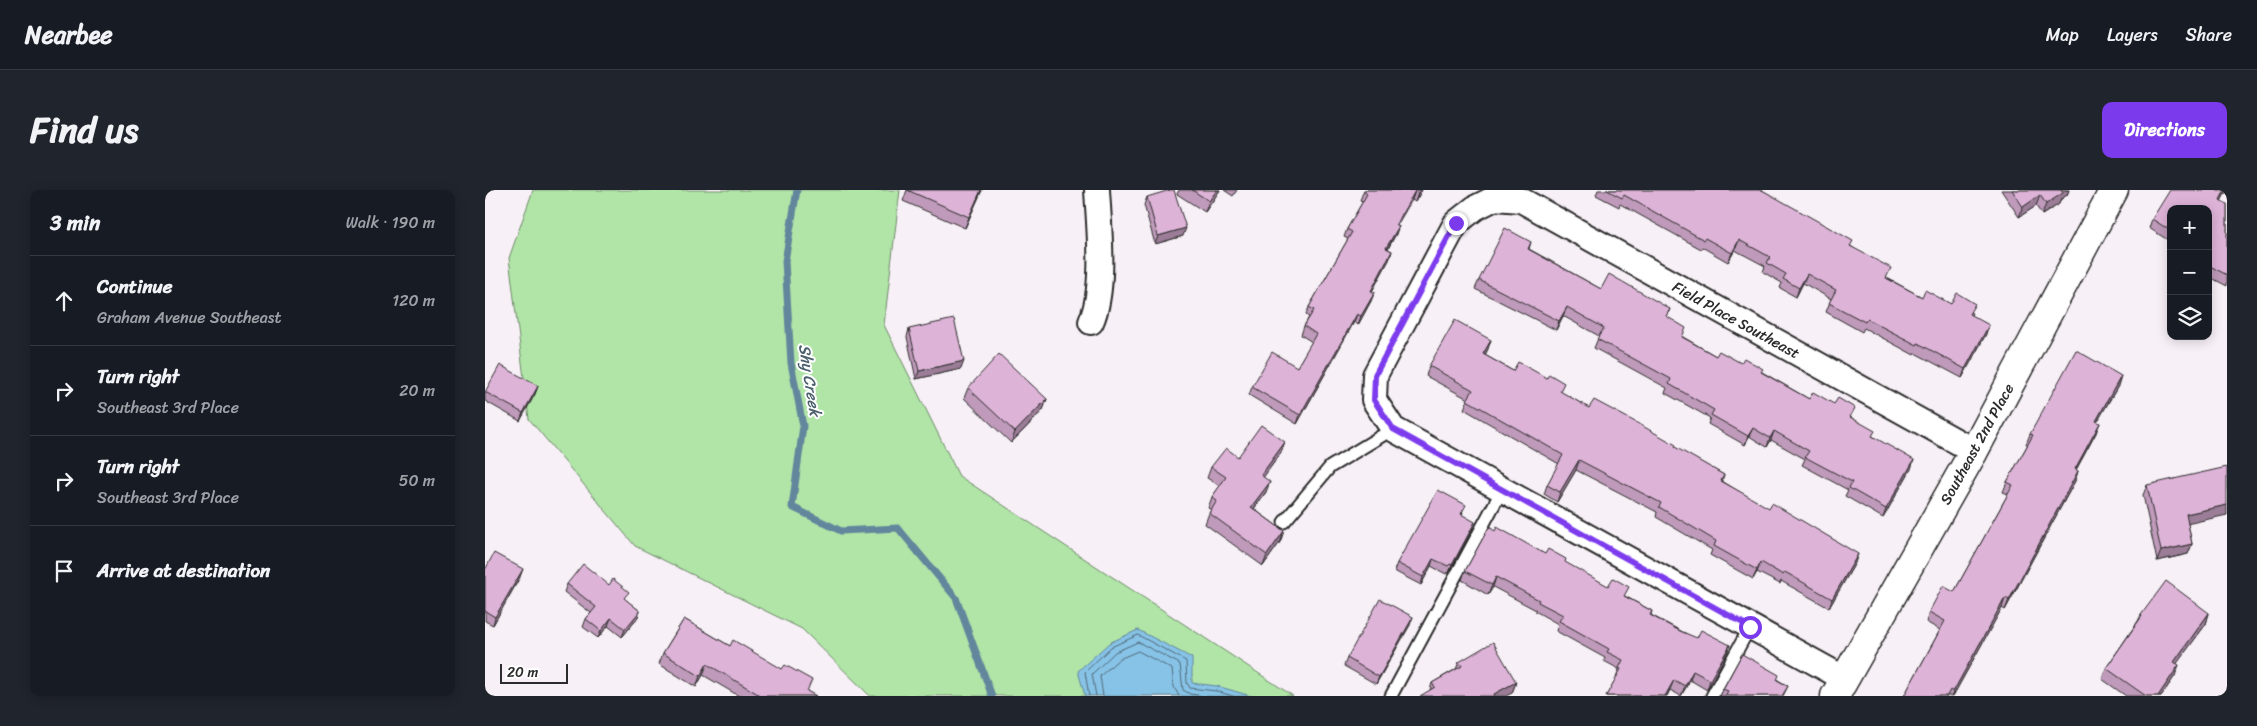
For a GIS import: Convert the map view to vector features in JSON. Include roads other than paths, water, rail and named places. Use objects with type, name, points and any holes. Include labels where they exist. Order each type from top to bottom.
[{"type":"street","points":[[1091,322],[1095,314],[1098,289],[1097,190]]},
{"type":"street","name":"Southeast 2nd Place","points":[[1840,688],[1974,451],[2114,190]]},
{"type":"street","points":[[1495,194],[1456,223],[1375,375],[1374,400],[1393,429],[1750,627],[1840,688]]},
{"type":"street","name":"Field Place Southeast","points":[[1495,194],[1521,200],[1974,451]]},
{"type":"lane","points":[[1284,522],[1330,467],[1393,429]]},
{"type":"lane","points":[[1391,696],[1502,490]]},
{"type":"lane","points":[[1712,696],[1750,627]]},
{"type":"water","points":[[1138,630],[1192,658],[1192,683],[1217,686],[1251,696],[1085,696],[1078,671],[1109,643]]},
{"type":"waterway","name":"Shy Creek","points":[[797,190],[785,261],[791,363],[803,426],[792,507],[841,531],[898,528],[956,598],[992,696]]}]
